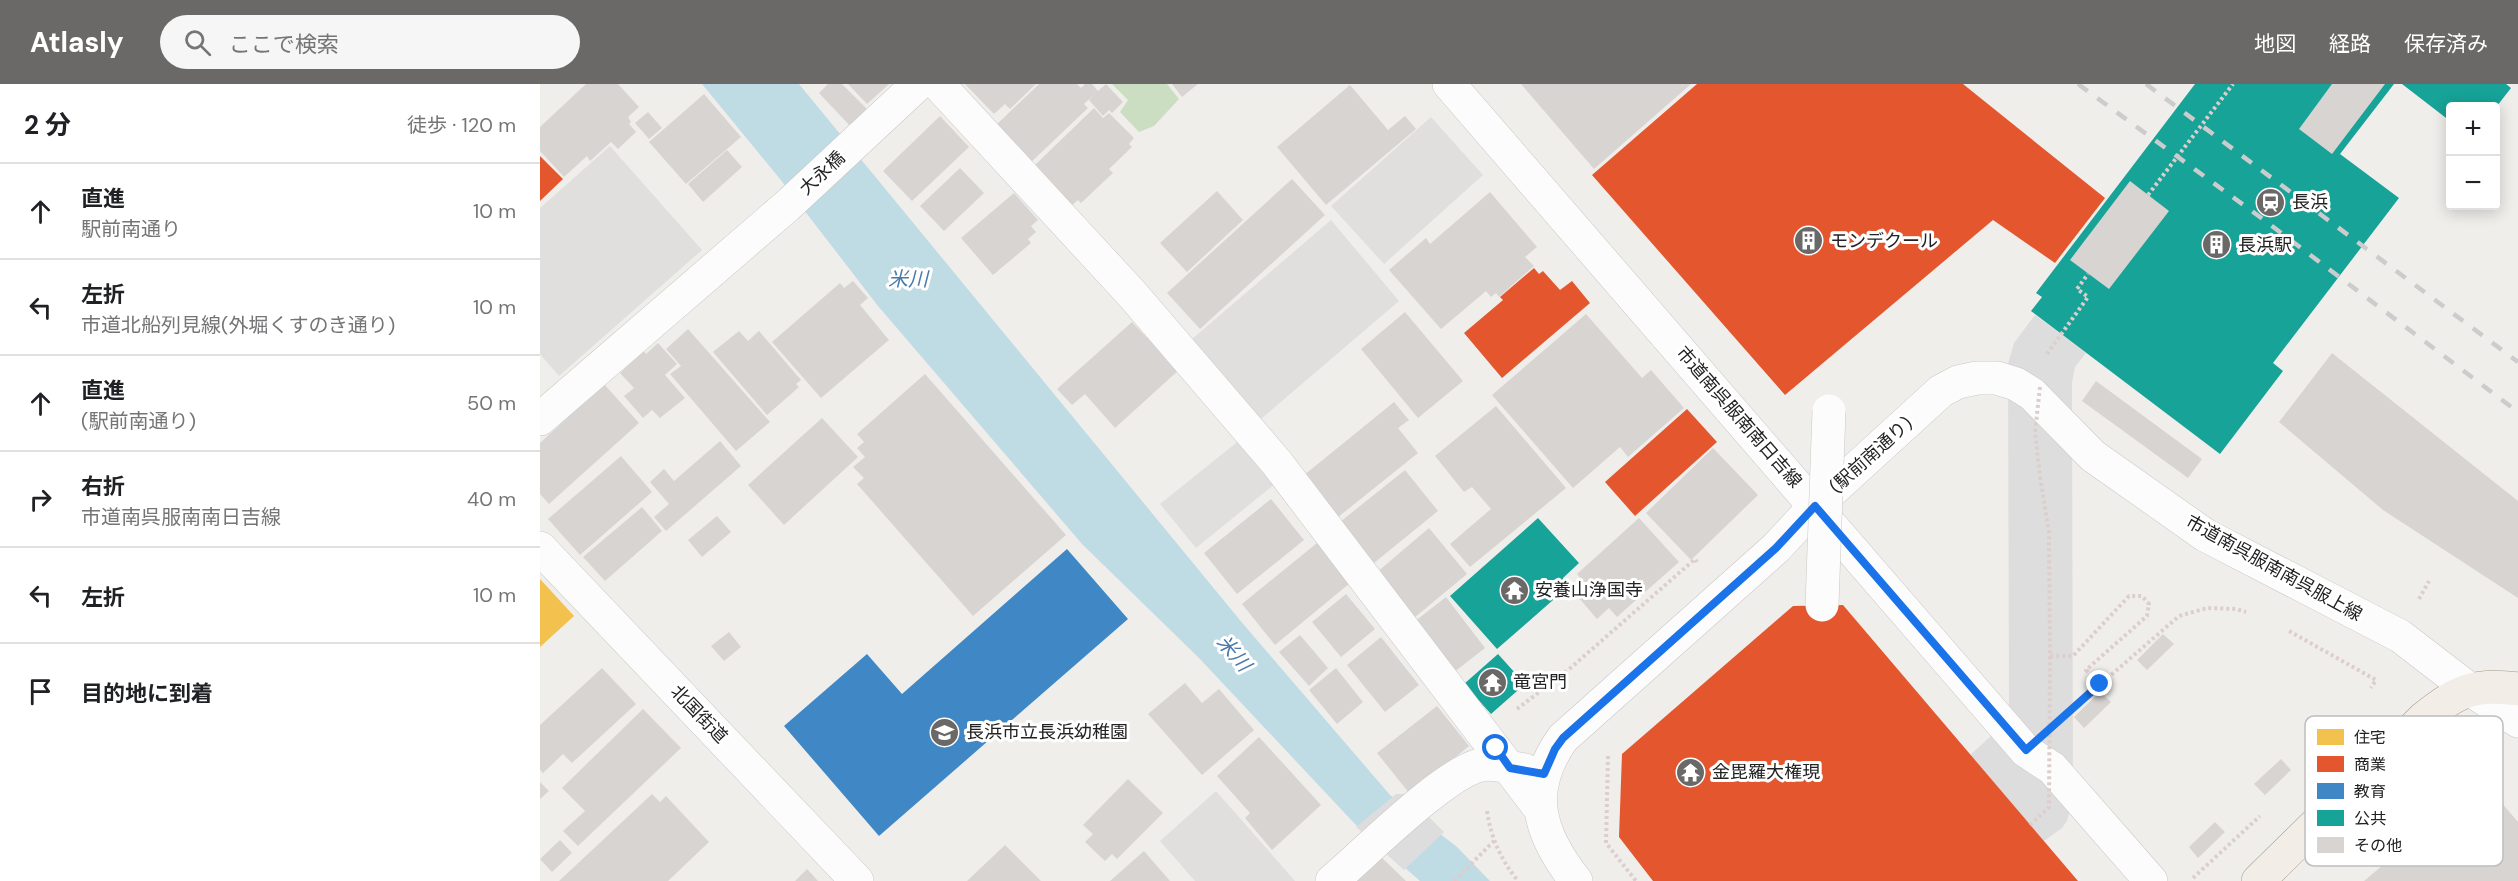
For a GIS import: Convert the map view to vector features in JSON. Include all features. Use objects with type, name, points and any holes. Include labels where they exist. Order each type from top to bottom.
[{"type":"main road","points":[[2426,716],[2444,702],[2469,688],[2498,686],[2518,689]]},
{"type":"main road","points":[[2259,881],[2305,836]]},
{"type":"street","name":"大永橋","points":[[540,419],[787,206],[918,84]]},
{"type":"street","points":[[938,84],[1132,294],[1277,463],[1541,810],[1546,833],[1553,849],[1576,881]]},
{"type":"street","name":"市道南呉服南南日吉線","points":[[1449,84],[2026,750],[2052,768],[2151,881]]},
{"type":"street","name":"市道南呉服南南呉服上線","points":[[1941,391],[1958,382],[1977,378],[1997,378],[2016,384],[2032,394],[2093,456],[2205,535],[2400,636],[2469,688],[2518,721]]},
{"type":"street","name":"(駅前南通り)","points":[[1541,810],[1540,798],[1544,774],[1555,749],[1563,738],[1776,548],[1815,506],[1941,391]]},
{"type":"street","points":[[1822,605],[1828,411]]},
{"type":"street","name":"北国街道","points":[[540,548],[857,881]]},
{"type":"street","points":[[1332,881],[1418,806],[1467,770],[1490,764],[1544,774]]},
{"type":"path","points":[[2148,195],[2233,84]]},
{"type":"path","points":[[2061,334],[2088,297],[2077,289],[2088,274]]},
{"type":"path","points":[[2030,825],[2049,807],[2049,532],[2036,455],[2035,432],[2040,387]]},
{"type":"path","points":[[2416,605],[2428,581]]},
{"type":"path","points":[[2050,656],[2073,656],[2125,601],[2135,594],[2146,599],[2149,610],[2143,619],[2086,670],[2100,684]]},
{"type":"path","points":[[2026,750],[2179,616],[2207,608],[2236,609],[2246,612]]},
{"type":"path","points":[[2289,631],[2376,680],[2371,688]]},
{"type":"path","points":[[1608,754],[1606,843],[1636,881]]},
{"type":"path","points":[[2042,813],[2049,821]]},
{"type":"path","points":[[1454,881],[1494,841]]},
{"type":"green space","points":[[1112,84],[1167,84],[1179,99],[1154,126],[1139,132],[1120,112],[1128,100]]},
{"type":"shaded area","points":[[1431,117],[1483,175],[1384,264],[1331,206]]},
{"type":"shaded area","points":[[610,146],[702,250],[559,376],[540,354],[540,208]]},
{"type":"shaded area","points":[[1331,220],[1399,301],[1261,419],[1192,339]]},
{"type":"shaded area","points":[[1241,439],[1276,483],[1196,548],[1160,504]]},
{"type":"shaded area","points":[[1216,791],[1295,881],[1195,881],[1160,841]]},
{"type":"water","name":"米川","points":[[702,84],[799,84],[1244,625],[1390,795],[1457,847],[1490,881],[1420,881],[1355,824],[1199,658],[1082,544],[878,306],[780,179]]},
{"type":"pier","points":[[2035,315],[2086,353],[2075,367],[2072,383],[2073,796],[2067,821],[2062,828],[2044,841],[1970,755],[2001,727],[2009,711],[2008,364],[2014,343]]},
{"type":"pier","points":[[1396,794],[1406,794],[1444,832],[1404,870],[1356,827]]},
{"type":"building: 住宅","points":[[540,579],[574,616],[540,647]]},
{"type":"building: 商業","name":"モンデクール","points":[[1697,84],[1963,84],[2105,198],[2055,263],[1993,220],[1785,395],[1592,175]]},
{"type":"building: 商業","points":[[2266,84],[2332,84],[2123,359],[2081,326]]},
{"type":"building: 商業","points":[[2414,84],[2469,84],[2476,89],[2465,102],[2446,102],[2446,109]]},
{"type":"building: 商業","points":[[540,156],[563,179],[540,201]]},
{"type":"building: 商業","points":[[1534,268],[1539,274],[1543,271],[1560,290],[1572,281],[1590,303],[1502,378],[1464,333],[1503,300],[1500,297]]},
{"type":"building: 商業","points":[[1687,409],[1717,442],[1635,516],[1605,482]]},
{"type":"building: 商業","points":[[1843,605],[2078,881],[1653,881],[1619,837],[1622,754],[1793,606]]},
{"type":"building: 教育","points":[[1067,549],[1128,619],[879,836],[784,726],[867,654],[902,694]]},
{"type":"building: 公共","name":"長浜駅","points":[[2195,84],[2394,84],[2340,154],[2399,198],[2273,363],[2283,371],[2220,454],[2031,311],[2042,297],[2036,293]]},
{"type":"building: 公共","points":[[2402,84],[2506,84],[2511,88],[2500,102],[2446,102],[2446,118]]},
{"type":"building: 公共","points":[[1538,518],[1579,563],[1563,578],[1569,586],[1497,649],[1450,596]]},
{"type":"building: 公共","name":"竜宮門","points":[[1498,654],[1525,684],[1491,714],[1464,684]]},
{"type":"building: その他","points":[[586,84],[618,84],[639,107],[628,117],[631,122],[629,124],[636,132],[618,149],[611,142],[590,161],[587,156],[564,177],[540,151],[540,127]]},
{"type":"building: その他","points":[[828,84],[842,84],[871,113],[854,130],[819,93]]},
{"type":"building: その他","points":[[848,84],[889,84],[867,104]]},
{"type":"building: その他","points":[[965,84],[1036,84],[1010,109],[1005,104],[994,114]]},
{"type":"building: その他","points":[[1039,84],[1077,84],[1081,88],[1085,84],[1092,84],[1098,91],[1106,84],[1123,102],[1112,113],[1109,110],[1103,116],[1089,100],[1096,93],[1084,104],[1088,108],[1028,165],[993,128]]},
{"type":"building: その他","points":[[1172,84],[1198,84],[1182,97]]},
{"type":"building: その他","points":[[1521,84],[1691,84],[1594,169]]},
{"type":"building: その他","points":[[2332,84],[2385,84],[2332,154],[2299,129]]},
{"type":"building: その他","points":[[1350,85],[1388,130],[1405,116],[1416,129],[1326,205],[1277,147]]},
{"type":"building: その他","points":[[704,94],[741,137],[686,184],[649,142]]},
{"type":"building: その他","points":[[1094,108],[1103,118],[1109,113],[1134,138],[1129,144],[1132,147],[1109,169],[1113,173],[1081,203],[1078,200],[1071,206],[1033,167]]},
{"type":"building: その他","points":[[648,112],[662,128],[649,139],[635,123]]},
{"type":"building: その他","points":[[940,116],[969,147],[912,201],[883,171]]},
{"type":"building: その他","points":[[727,150],[742,167],[703,202],[688,184]]},
{"type":"building: その他","points":[[960,168],[984,193],[944,231],[920,206]]},
{"type":"building: その他","points":[[1292,179],[1325,215],[1200,329],[1167,293]]},
{"type":"building: その他","points":[[2130,181],[2169,211],[2109,289],[2070,260]]},
{"type":"building: その他","points":[[1217,191],[1243,220],[1187,272],[1160,243]]},
{"type":"building: その他","points":[[1490,192],[1537,247],[1525,257],[1534,266],[1499,297],[1496,293],[1491,297],[1486,291],[1441,329],[1389,270],[1426,238],[1430,244]]},
{"type":"building: その他","points":[[1014,193],[1038,220],[1031,226],[1036,232],[1028,239],[1031,243],[993,275],[961,238]]},
{"type":"building: その他","points":[[853,281],[868,298],[860,305],[889,340],[821,398],[772,342],[840,283],[844,288]]},
{"type":"building: その他","points":[[1405,312],[1463,381],[1418,418],[1361,349]]},
{"type":"building: その他","points":[[1586,314],[1642,378],[1651,370],[1684,408],[1628,457],[1620,447],[1573,488],[1492,395]]},
{"type":"building: その他","points":[[1132,322],[1147,338],[1149,336],[1180,369],[1115,428],[1085,394],[1072,405],[1057,389]]},
{"type":"building: その他","points":[[688,329],[770,422],[736,451],[670,374],[681,366],[666,349]]},
{"type":"building: その他","points":[[739,331],[748,341],[759,331],[801,380],[796,384],[799,387],[767,415],[713,352]]},
{"type":"building: その他","points":[[658,343],[677,364],[665,375],[685,398],[660,418],[652,410],[643,418],[624,396],[634,388],[620,373],[644,351],[646,354]]},
{"type":"building: その他","points":[[2332,353],[2518,501],[2518,598],[2383,510],[2279,422]]},
{"type":"building: その他","points":[[925,374],[1066,535],[973,616],[857,484],[864,478],[853,467],[865,457],[857,448],[864,442],[857,434]]},
{"type":"building: その他","points":[[2096,381],[2202,459],[2188,478],[2082,401]]},
{"type":"building: その他","points":[[604,384],[639,423],[549,504],[540,494],[540,443]]},
{"type":"building: その他","points":[[1394,402],[1409,420],[1398,428],[1418,453],[1337,518],[1303,476]]},
{"type":"building: その他","points":[[1496,406],[1566,488],[1470,567],[1450,544],[1491,509],[1472,487],[1464,492],[1435,456]]},
{"type":"building: その他","points":[[822,418],[858,457],[784,525],[748,485]]},
{"type":"building: その他","points":[[720,441],[741,466],[666,531],[654,517],[669,504],[650,482],[664,469],[674,481]]},
{"type":"building: その他","points":[[1713,448],[1758,495],[1691,560],[1646,513]]},
{"type":"building: その他","points":[[621,456],[652,492],[580,555],[548,519]]},
{"type":"building: その他","points":[[1405,470],[1438,511],[1369,567],[1335,526]]},
{"type":"building: その他","points":[[1271,499],[1304,540],[1237,594],[1204,553]]},
{"type":"building: その他","points":[[642,507],[662,531],[605,581],[583,557]]},
{"type":"building: その他","points":[[717,516],[731,532],[702,557],[688,540]]},
{"type":"building: その他","points":[[1639,518],[1679,562],[1617,617],[1609,608],[1597,619],[1578,597],[1589,588],[1577,574]]},
{"type":"building: その他","points":[[1429,528],[1467,574],[1414,618],[1376,573]]},
{"type":"building: その他","points":[[1317,543],[1350,583],[1275,645],[1242,604]]},
{"type":"building: その他","points":[[1346,594],[1375,629],[1341,657],[1312,622]]},
{"type":"building: その他","points":[[1446,597],[1485,648],[1453,673],[1414,622]]},
{"type":"building: その他","points":[[729,632],[741,647],[724,661],[711,646]]},
{"type":"building: その他","points":[[2163,634],[2174,644],[2147,670],[2137,660]]},
{"type":"building: その他","points":[[1300,635],[1328,668],[1309,686],[1279,652]]},
{"type":"building: その他","points":[[1381,637],[1419,685],[1385,712],[1347,665]]},
{"type":"building: その他","points":[[602,668],[636,704],[572,763],[563,754],[543,773],[540,770],[540,725]]},
{"type":"building: その他","points":[[1336,668],[1363,702],[1337,724],[1309,690]]},
{"type":"building: その他","points":[[1185,683],[1202,703],[1219,689],[1254,730],[1202,775],[1148,714]]},
{"type":"building: その他","points":[[2100,692],[2111,702],[2084,728],[2074,717]]},
{"type":"building: その他","points":[[1437,706],[1469,746],[1410,794],[1377,753]]},
{"type":"building: その他","points":[[643,709],[681,748],[578,846],[563,831],[585,811],[562,788]]},
{"type":"building: その他","points":[[1259,737],[1321,805],[1272,850],[1245,818],[1250,813],[1217,776]]},
{"type":"building: その他","points":[[2281,759],[2291,770],[2265,795],[2254,784]]},
{"type":"building: その他","points":[[1128,779],[1163,813],[1117,859],[1112,854],[1105,861],[1085,842],[1093,834],[1083,825]]},
{"type":"building: その他","points":[[540,782],[549,791],[540,799]]},
{"type":"building: その他","points":[[652,794],[660,802],[666,796],[709,842],[668,881],[559,881]]},
{"type":"building: その他","points":[[2503,804],[2518,822],[2518,881],[2364,881],[2382,866],[2503,866]]},
{"type":"building: その他","points":[[2215,822],[2225,832],[2198,858],[2189,847]]},
{"type":"building: その他","points":[[560,840],[572,853],[552,872],[540,859]]},
{"type":"building: その他","points":[[1005,845],[1041,881],[967,881]]},
{"type":"building: その他","points":[[1144,851],[1170,881],[1110,881]]},
{"type":"building: その他","points":[[1380,856],[1406,881],[1356,881]]},
{"type":"building: その他","points":[[807,869],[818,881],[795,881]]},
{"type":"railway","points":[[2078,84],[2260,217],[2518,412]]},
{"type":"railway","points":[[2146,84],[2518,362]]},
{"type":"place","name":"長浜","points":[[2271,202]]},
{"type":"place","name":"モンデクール","points":[[1809,241]]},
{"type":"place","name":"長浜駅","points":[[2217,245]]},
{"type":"place","name":"安養山浄国寺","points":[[1514,590]]},
{"type":"place","name":"竜宮門","points":[[1492,682]]},
{"type":"place","name":"長浜市立長浜幼稚園","points":[[945,732]]},
{"type":"place","name":"金毘羅大権現","points":[[1691,772]]},
{"type":"route","points":[[1496,748],[1510,768],[1544,774],[1555,749],[1563,738],[1776,548],[1815,506],[2026,750],[2100,684]]}]
